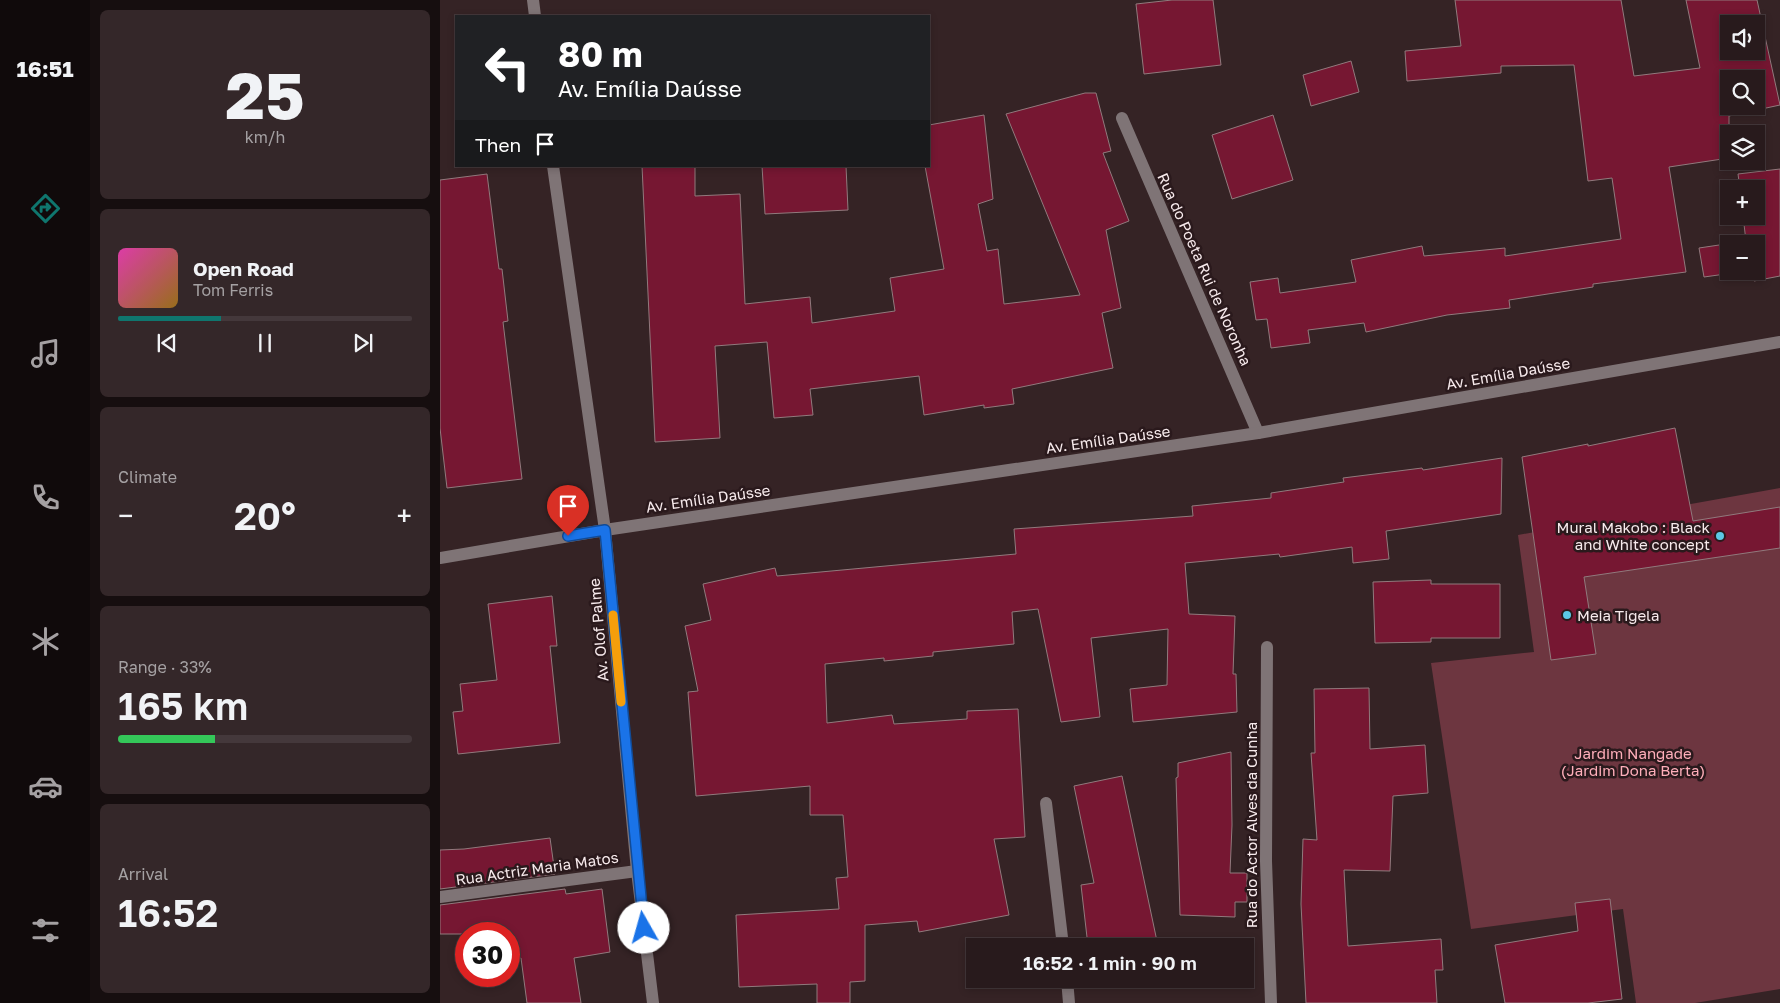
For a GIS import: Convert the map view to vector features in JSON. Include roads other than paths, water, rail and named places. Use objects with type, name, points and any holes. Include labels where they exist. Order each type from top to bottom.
[{"type":"street","points":[[533,0],[535,15]]},
{"type":"street","name":"Rua do Poeta Rui de Noronha","points":[[1122,118],[1258,433]]},
{"type":"street","name":"Av. Olof Palme","points":[[553,167],[605,530],[637,871],[653,1003]]},
{"type":"street","name":"Av. Emília Daússe","points":[[440,558],[605,530],[1258,433],[1780,342]]},
{"type":"street","name":"Rua do Actor Alves da Cunha","points":[[1267,647],[1266,861],[1271,1003]]},
{"type":"street","points":[[1046,803],[1062,938]]},
{"type":"street","name":"Rua Actriz Maria Matos","points":[[440,897],[637,871]]},
{"type":"street","points":[[1068,988],[1069,1003]]},
{"type":"place","name":"Mural Makobo : Black and White concept","points":[[1720,536]]},
{"type":"place","name":"Meia Tigela","points":[[1567,615]]},
{"type":"park label","name":"Jardim Nangade (Jardim Dona Berta)","points":[[1633,762]]}]
